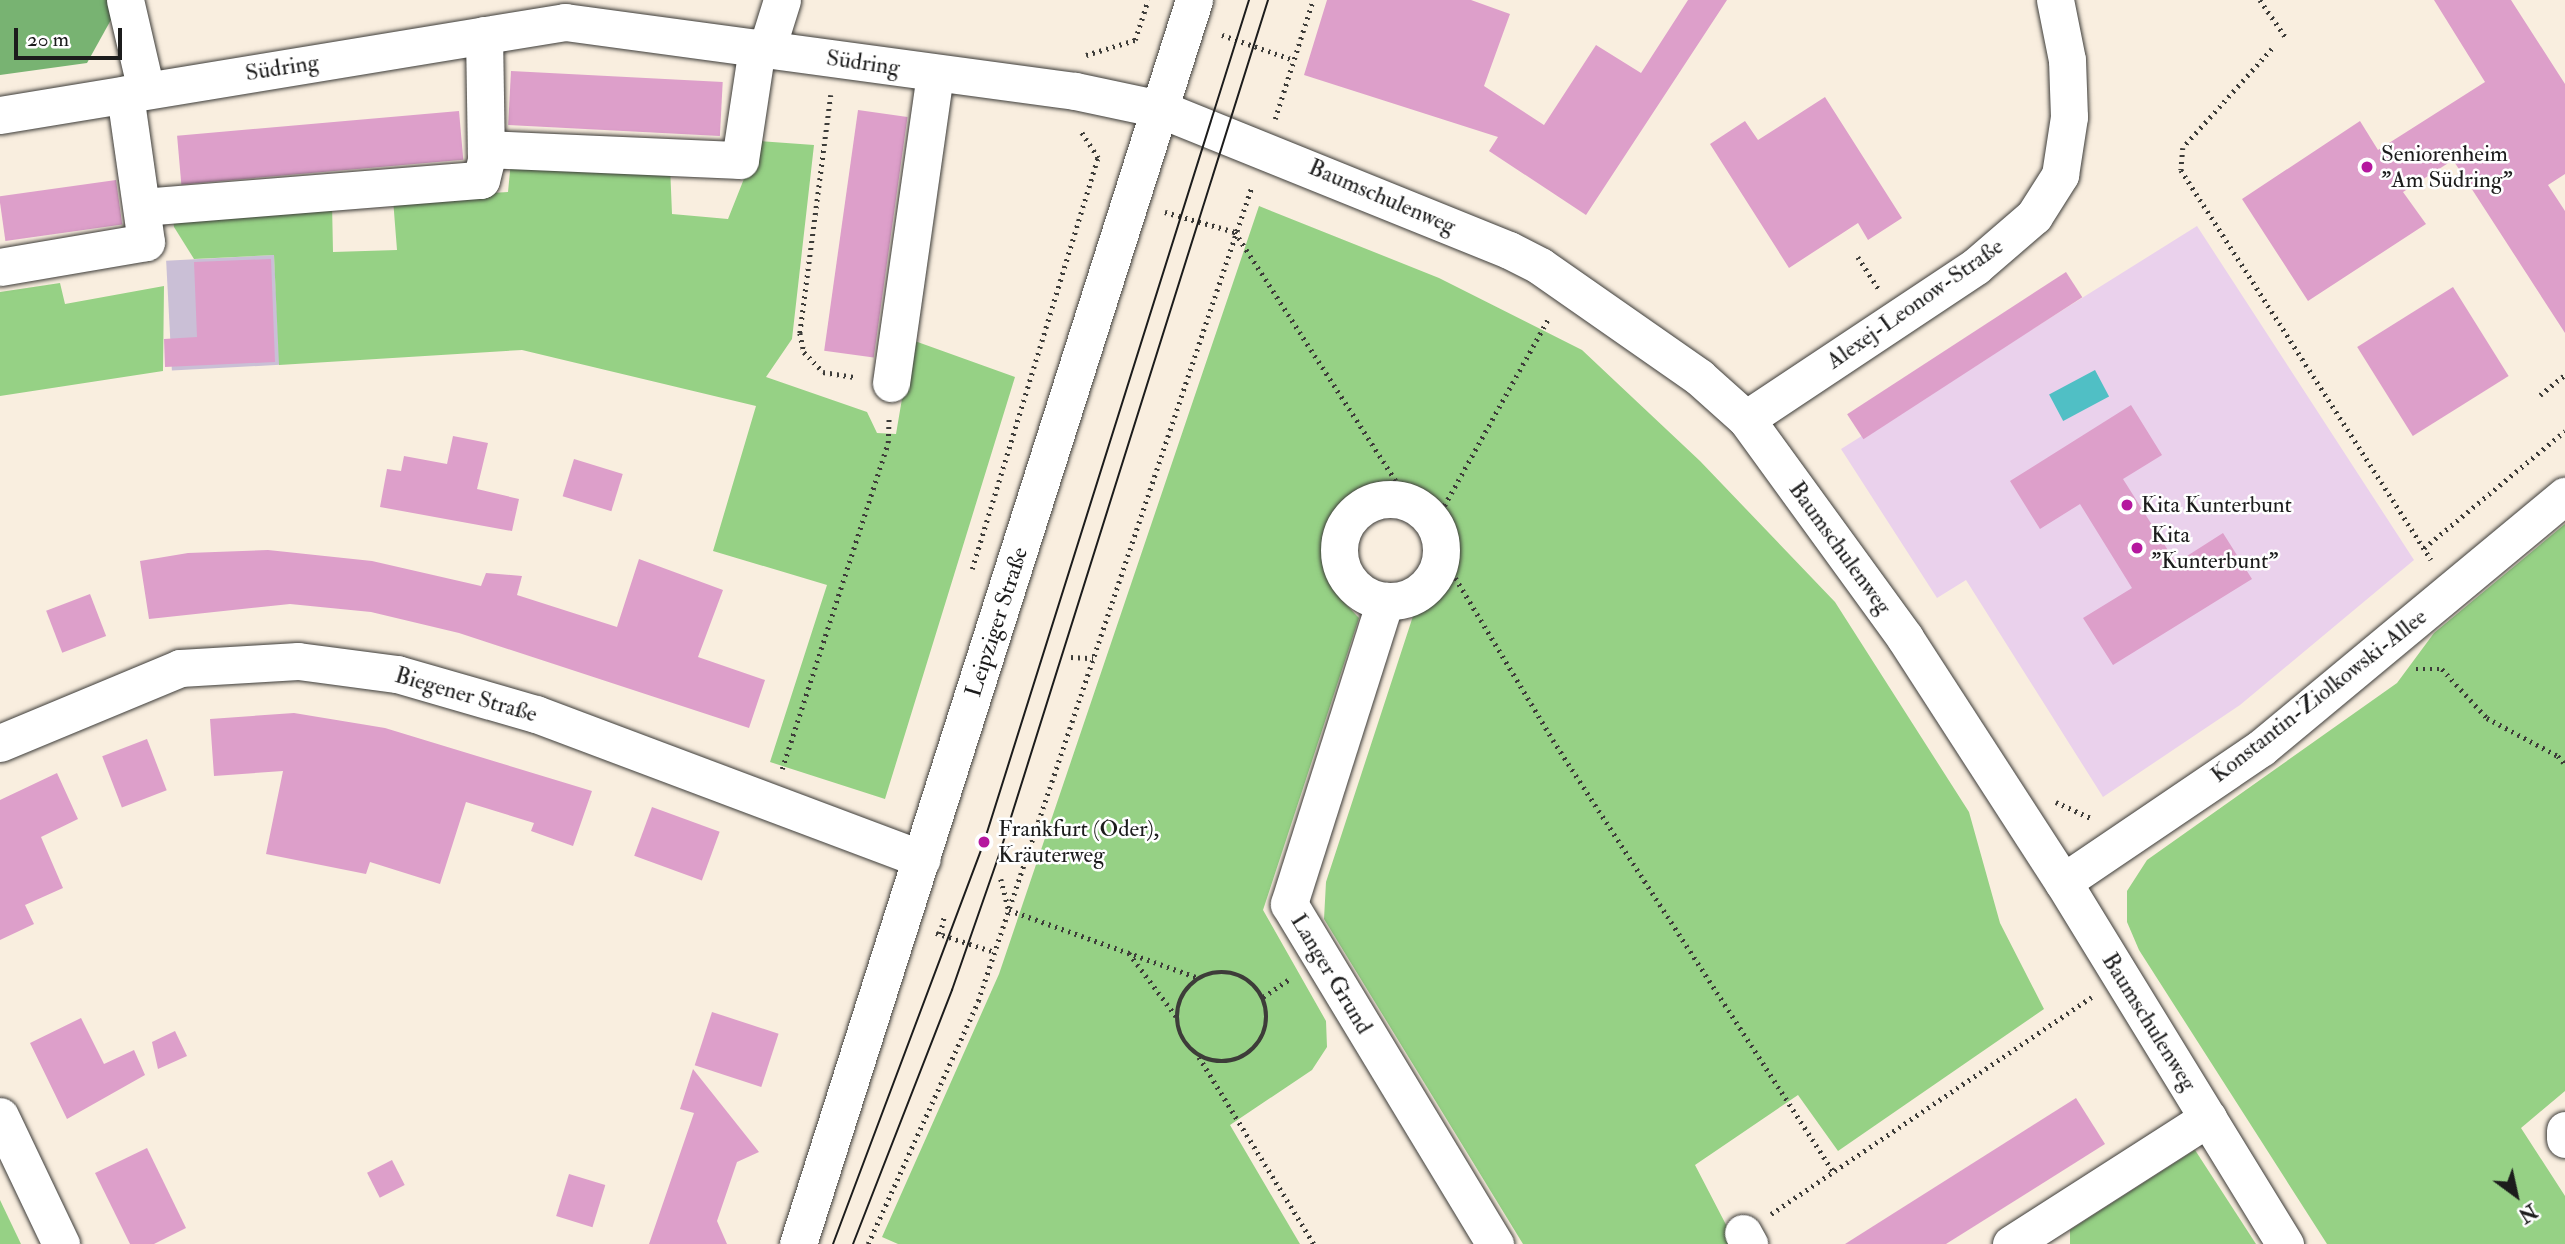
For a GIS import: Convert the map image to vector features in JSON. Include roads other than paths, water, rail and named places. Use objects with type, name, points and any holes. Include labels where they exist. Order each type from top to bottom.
[{"type":"street","points":[[0,267],[146,242],[136,92],[125,0]]},
{"type":"street","points":[[486,149],[740,160],[762,48],[782,0]]},
{"type":"street","name":"Leipziger Straße","points":[[798,1244],[1194,0]]},
{"type":"street","name":"Alexej-Leonow-Straße","points":[[1746,419],[1976,267],[2034,216],[2060,175],[2070,117],[2067,60],[2055,0]]},
{"type":"street","name":"Südring","points":[[0,115],[484,35],[566,11],[762,48],[1075,91],[1160,109]]},
{"type":"street","points":[[142,207],[481,180],[485,173],[486,149],[484,35]]},
{"type":"street","points":[[891,383],[935,73]]},
{"type":"street","name":"Baumschulenweg","points":[[1160,109],[1266,148],[1509,250],[1569,286],[1699,377],[1746,419],[1906,638],[2063,882],[2285,1244]]},
{"type":"street","name":"Konstantin-Ziolkowski-Allee","points":[[2063,882],[2262,748],[2383,651],[2565,496]]},
{"type":"street","points":[[1375,500],[1428,527],[1429,583],[1401,600],[1385,601],[1353,586],[1338,555],[1340,537],[1347,521],[1375,500]]},
{"type":"street","name":"Langer Grund","points":[[1385,601],[1289,904],[1494,1244]]},
{"type":"street","name":"Biegener Straße","points":[[0,743],[180,668],[298,661],[384,672],[536,714],[922,859]]},
{"type":"street","points":[[0,1116],[61,1244]]},
{"type":"street","points":[[2011,1244],[2208,1118]]},
{"type":"street","points":[[2565,1130],[2565,1139]]},
{"type":"water","points":[[2095,370],[2109,396],[2063,421],[2049,394]]},
{"type":"tram line","points":[[833,1244],[984,842],[1249,0]]},
{"type":"tram line","points":[[853,1244],[952,990],[1001,849],[1268,0]]},
{"type":"place","name":"Seniorenheim \"Am Südring\"","points":[[2367,167]]},
{"type":"place","name":"Kita Kunterbunt","points":[[2127,505]]},
{"type":"place","name":"Kita \"Kunterbunt\"","points":[[2137,548]]},
{"type":"place","name":"Frankfurt (Oder), Kräuterweg","points":[[984,842]]}]
